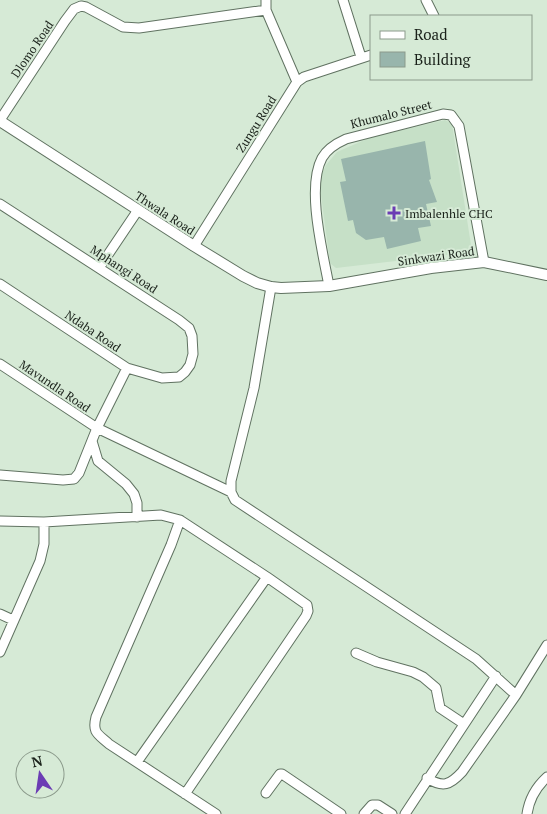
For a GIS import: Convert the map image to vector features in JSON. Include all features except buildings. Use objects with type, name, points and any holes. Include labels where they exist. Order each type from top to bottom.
[{"type":"street","points":[[343,0],[361,57]]},
{"type":"street","points":[[426,0],[434,15]]},
{"type":"street","points":[[266,5],[297,82],[304,77],[370,55]]},
{"type":"street","name":"Dlomo Road","points":[[0,121],[65,21],[77,7],[86,7],[123,26],[139,28],[266,5]]},
{"type":"street","name":"Zungu Road","points":[[194,246],[297,82]]},
{"type":"street","name":"Khumalo Street","points":[[328,286],[315,198],[315,182],[322,158],[336,144],[346,139],[443,114],[451,115],[456,119],[459,126],[484,262]]},
{"type":"street","name":"Thwala Road","points":[[0,121],[243,276],[270,287],[328,286]]},
{"type":"street","name":"Mphangi Road","points":[[0,204],[189,328],[192,336],[193,354],[190,365],[179,377]]},
{"type":"street","points":[[99,268],[138,210]]},
{"type":"street","name":"Sinkwazi Road","points":[[328,286],[431,268],[484,262],[547,275]]},
{"type":"street","name":"Ndaba Road","points":[[0,284],[127,368],[162,378],[179,377]]},
{"type":"street","points":[[231,492],[231,481],[254,388],[270,287]]},
{"type":"street","name":"Mavundla Road","points":[[0,364],[96,428],[231,492],[235,500],[476,659],[516,695]]},
{"type":"street","points":[[0,475],[74,479],[79,472],[96,428],[127,368]]},
{"type":"street","points":[[92,440],[98,461],[126,484],[134,494],[137,503],[137,517]]},
{"type":"street","points":[[0,521],[44,522],[161,515],[180,520],[307,605],[308,611],[306,616],[185,794]]},
{"type":"street","points":[[180,520],[94,724],[96,733],[109,744],[216,814]]},
{"type":"street","points":[[0,652],[40,560],[44,544],[44,522]]},
{"type":"street","points":[[137,762],[267,577]]},
{"type":"street","points":[[0,614],[13,620]]},
{"type":"street","points":[[427,778],[436,784],[443,784],[454,780],[462,772],[516,695],[547,645]]},
{"type":"street","points":[[356,653],[423,677],[436,688],[440,708],[464,724]]},
{"type":"street","points":[[405,814],[496,676]]},
{"type":"street","points":[[266,793],[280,774],[282,774],[341,814]]},
{"type":"street","points":[[527,814],[530,801],[547,778]]},
{"type":"street","points":[[364,814],[372,805],[378,805],[392,814]]},
{"type":"shaded area","name":"Imbalenhle CHC","points":[[445,120],[452,124],[471,245],[464,253],[336,268],[330,263],[319,180],[326,165],[337,152],[369,138]]},
{"type":"place","name":"Imbalenhle CHC","points":[[394,213]]}]
